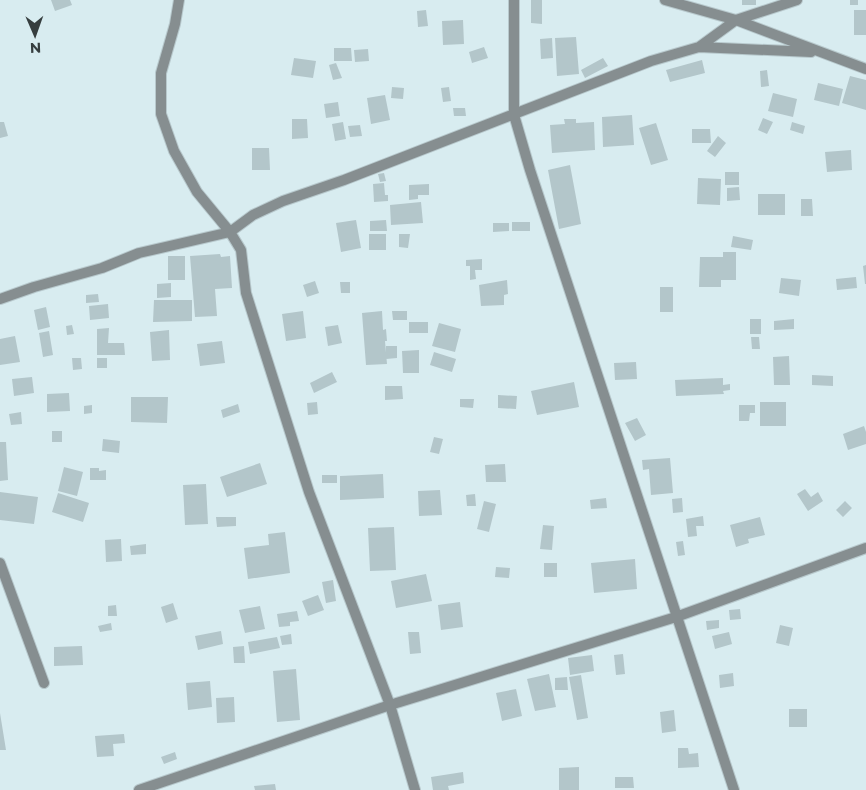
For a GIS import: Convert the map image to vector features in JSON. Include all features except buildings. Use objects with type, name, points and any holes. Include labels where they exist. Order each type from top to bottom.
[{"type":"street","points":[[179,0],[175,24],[161,73],[161,114],[174,150],[197,192],[230,232],[241,250],[246,293],[310,492],[390,705],[415,790]]},
{"type":"street","points":[[514,0],[514,115],[533,179],[734,790]]},
{"type":"street","points":[[666,0],[736,20],[866,69]]},
{"type":"street","points":[[0,299],[34,286],[102,268],[139,253],[230,232],[253,216],[283,201],[344,180],[651,61],[699,46],[736,20],[798,0]]},
{"type":"street","points":[[699,46],[820,53]]},
{"type":"street","points":[[138,790],[390,705],[676,617],[866,548]]},
{"type":"street","points":[[0,562],[44,683]]}]
